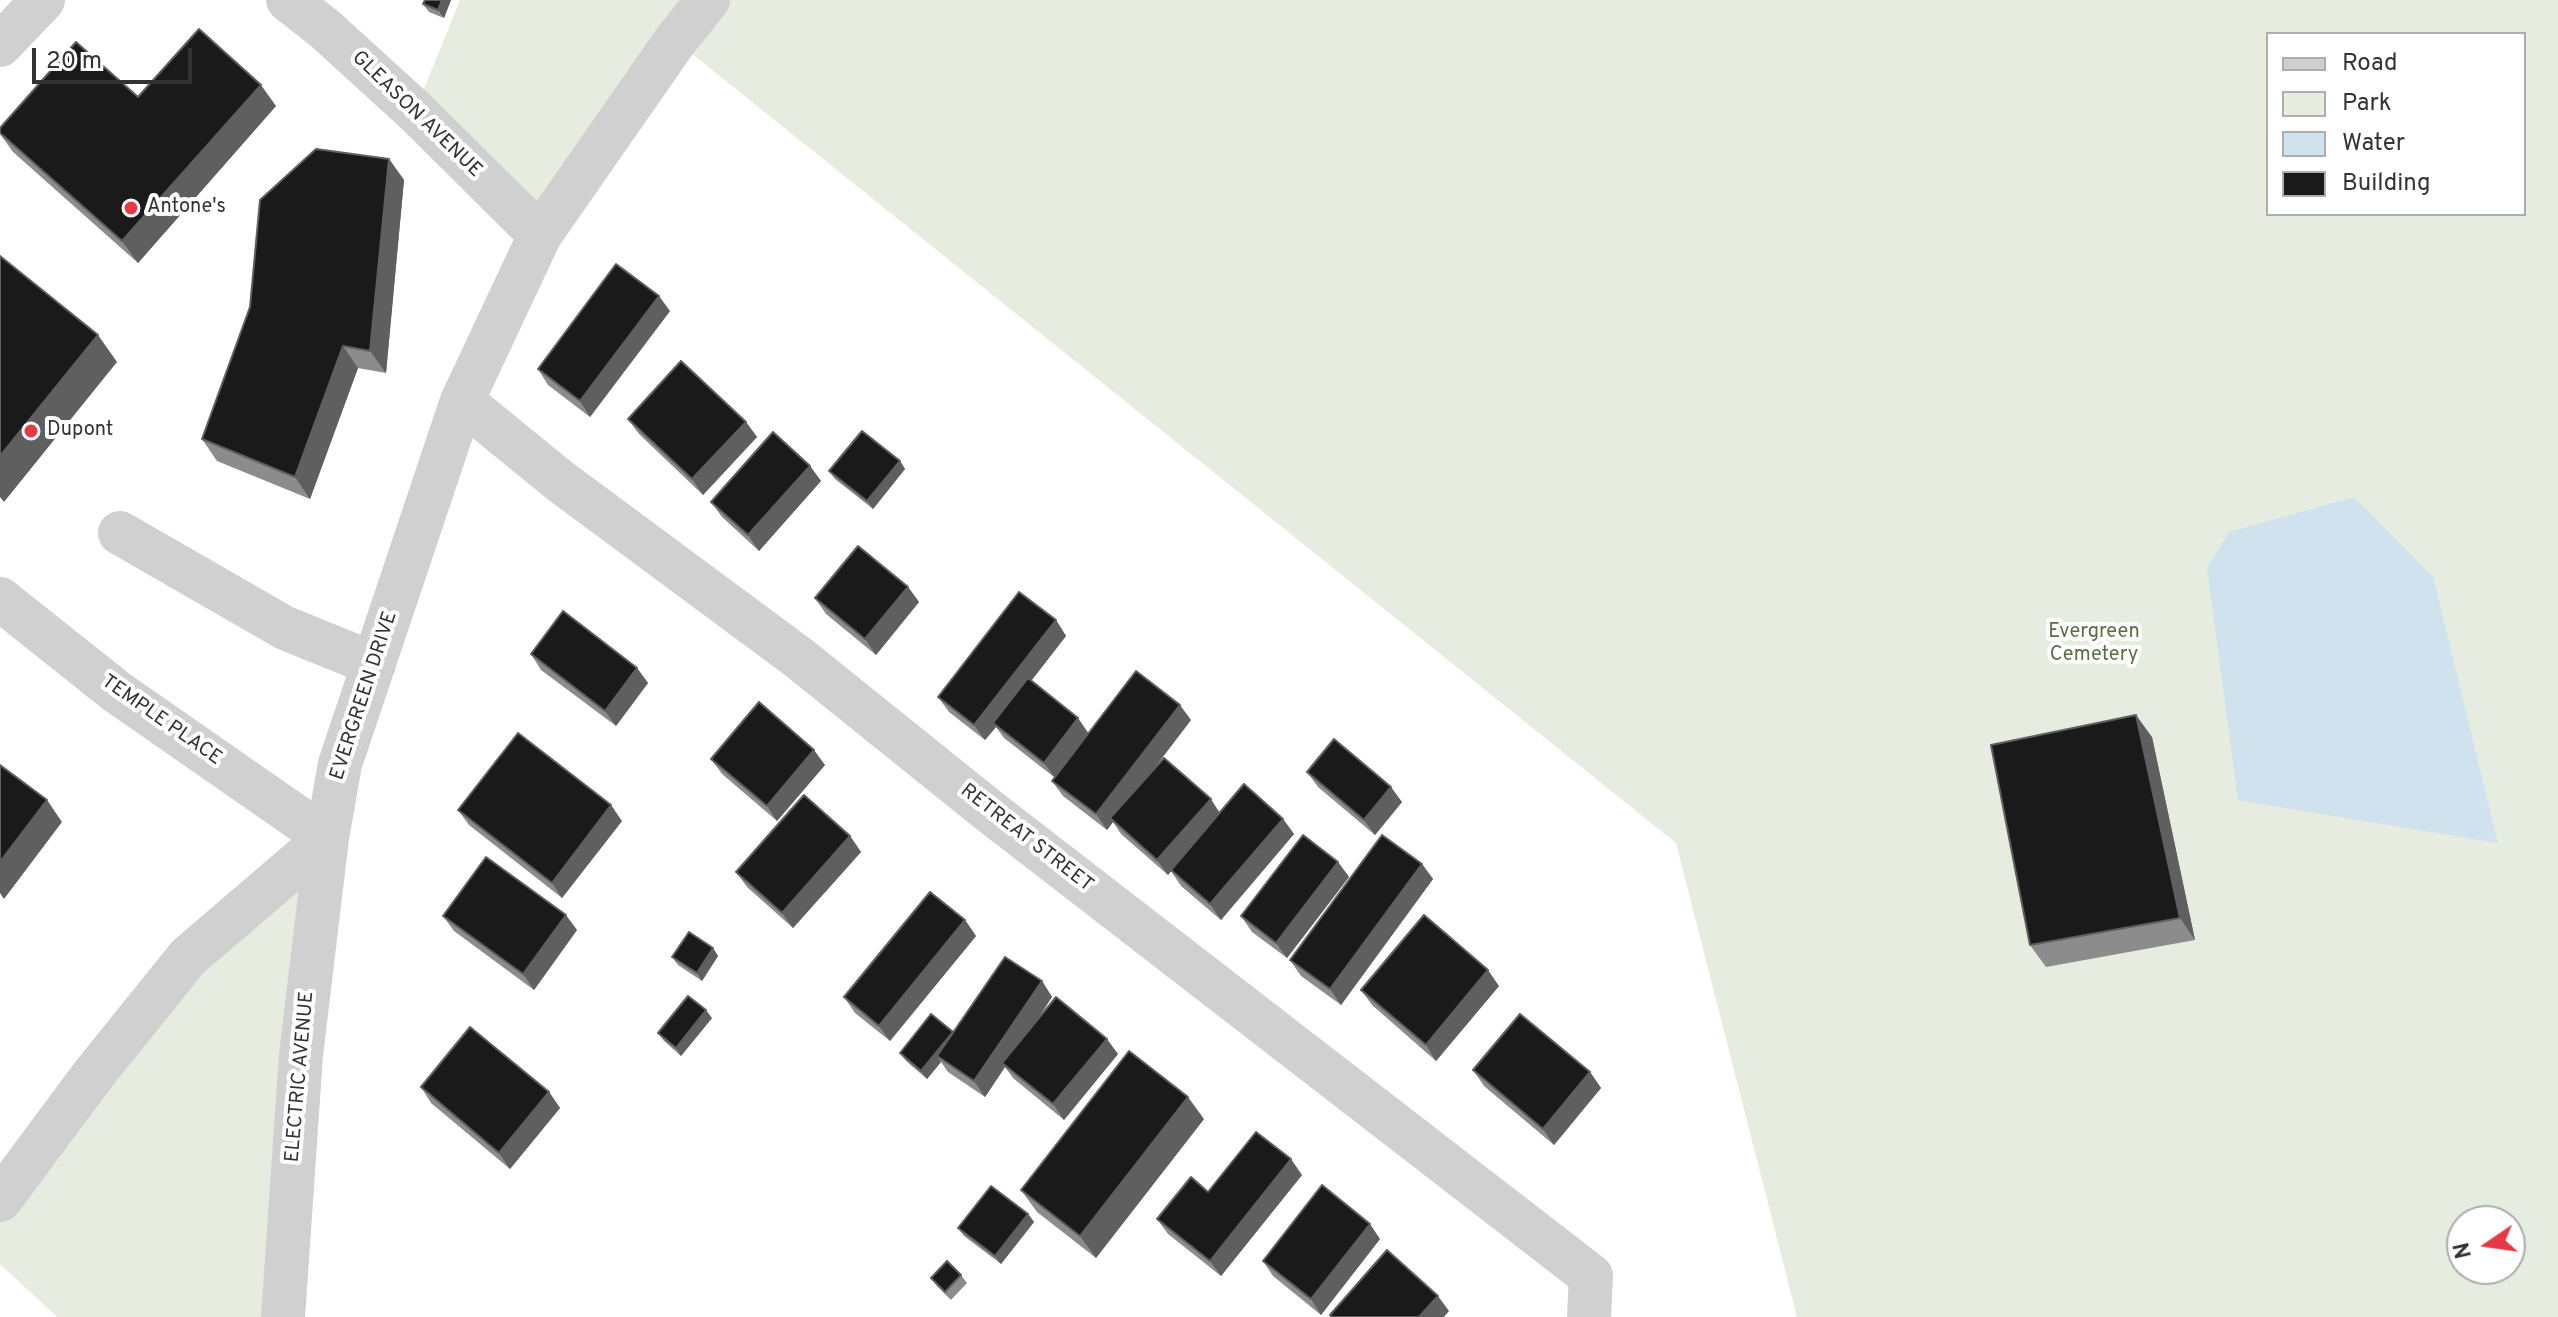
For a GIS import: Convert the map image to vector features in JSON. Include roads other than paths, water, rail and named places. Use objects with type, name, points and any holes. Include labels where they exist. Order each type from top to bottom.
[{"type":"street","points":[[0,45],[43,0]]},
{"type":"street","name":"GLEASON AVENUE","points":[[288,0],[325,29],[415,111],[540,235]]},
{"type":"street","name":"EVERGREEN DRIVE","points":[[327,838],[340,764],[462,401],[540,235],[675,41],[708,0]]},
{"type":"street","name":"RETREAT STREET","points":[[462,401],[560,481],[799,658],[1590,1296]]},
{"type":"street","points":[[120,533],[285,628],[374,664]]},
{"type":"street","name":"TEMPLE PLACE","points":[[0,599],[117,692],[327,838]]},
{"type":"street","points":[[0,1200],[93,1075],[188,957],[327,838]]},
{"type":"street","name":"ELECTRIC AVENUE","points":[[283,1317],[301,1055],[327,838]]},
{"type":"water","points":[[2354,497],[2433,577],[2498,843],[2238,800],[2207,568],[2229,532]]},
{"type":"place","name":"Antone's","points":[[131,208]]},
{"type":"place","name":"Dupont","points":[[31,431]]},
{"type":"park label","name":"Evergreen Cemetery","points":[[2094,644]]}]
